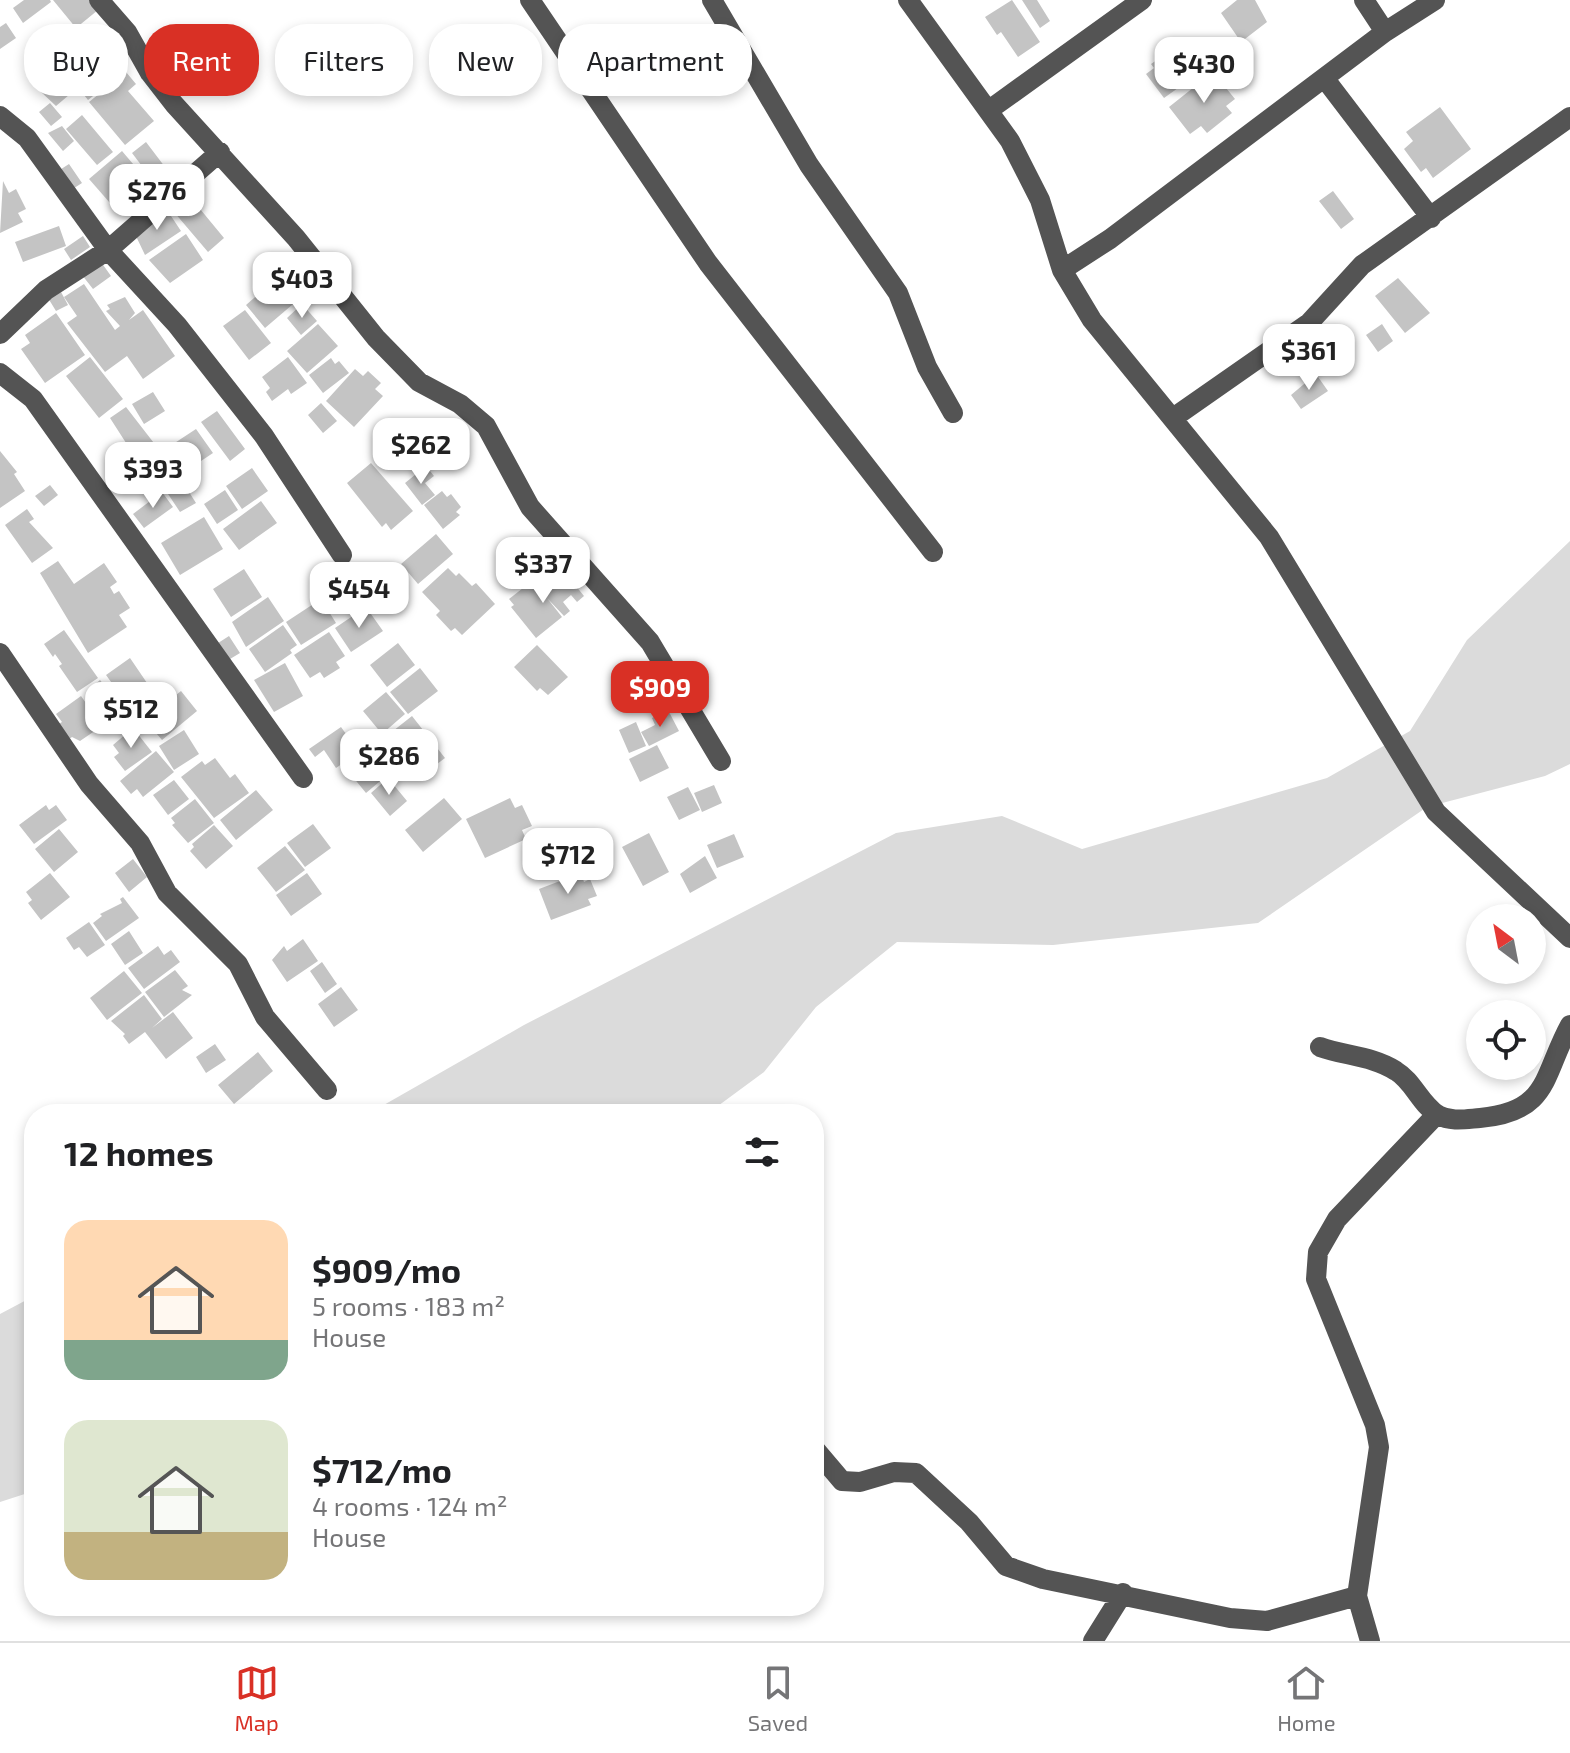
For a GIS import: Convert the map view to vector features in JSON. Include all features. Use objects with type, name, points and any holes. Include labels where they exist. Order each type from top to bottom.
[{"type":"street","points":[[99,0],[127,32],[150,73],[174,104],[220,152],[397,360],[419,382],[460,404],[486,426],[530,507],[650,642],[721,761]]},
{"type":"street","points":[[530,0],[708,263],[933,552]]},
{"type":"street","points":[[712,0],[809,165],[898,293],[927,367],[953,413]]},
{"type":"street","points":[[908,0],[989,110],[1040,200],[1062,270],[1092,320],[1269,537],[1436,812],[1570,938]]},
{"type":"street","points":[[989,110],[1142,0]]},
{"type":"street","points":[[1364,0],[1385,32]]},
{"type":"street","points":[[1062,270],[1098,249],[1385,32],[1435,0]]},
{"type":"street","points":[[1325,79],[1431,218]]},
{"type":"street","points":[[0,116],[27,138],[108,250],[177,325],[264,436],[342,555]]},
{"type":"street","points":[[1173,418],[1309,323],[1362,265],[1570,117]]},
{"type":"street","points":[[0,334],[46,290],[108,250],[220,152]]},
{"type":"street","points":[[0,373],[33,399],[303,778]]},
{"type":"street","points":[[0,653],[89,784],[140,843],[167,893],[238,964],[265,1017],[327,1090]]},
{"type":"street","points":[[1320,1047],[1378,1061],[1399,1072],[1437,1114],[1455,1120],[1496,1117],[1527,1104],[1549,1081],[1570,1025]]},
{"type":"street","points":[[1370,1641],[1357,1596],[1379,1447],[1375,1425],[1316,1279],[1318,1252],[1337,1219],[1437,1114]]},
{"type":"street","points":[[824,1460],[842,1481],[860,1482],[894,1472],[916,1473],[969,1522],[1006,1566],[1043,1579],[1123,1593],[1230,1618],[1267,1621],[1357,1596]]},
{"type":"street","points":[[1093,1641],[1123,1593]]},
{"type":"shaded area","points":[[1570,541],[1570,764],[1545,776],[1427,807],[1258,923],[1053,945],[897,942],[816,1007],[764,1072],[721,1104],[386,1104],[524,1025],[896,833],[1002,816],[1082,849],[1327,778],[1410,731],[1467,640]]},
{"type":"shaded area","points":[[24,1301],[24,1494],[0,1502],[0,1314]]},
{"type":"building","points":[[24,0],[51,2],[23,23],[13,8]]},
{"type":"building","points":[[53,0],[90,0],[98,10],[81,24],[73,24]]},
{"type":"building","points":[[1012,0],[1040,42],[1018,57],[1001,32],[997,35],[985,17]]},
{"type":"building","points":[[1022,0],[1037,0],[1050,21],[1040,28]]},
{"type":"building","points":[[1237,0],[1255,0],[1267,22],[1241,42],[1221,13]]},
{"type":"building","points":[[6,23],[16,38],[0,49],[0,27]]},
{"type":"building","points":[[1181,48],[1199,73],[1164,98],[1146,74],[1154,68],[1151,64],[1170,51],[1172,54]]},
{"type":"building","points":[[1213,72],[1235,99],[1226,106],[1232,113],[1207,133],[1201,126],[1190,134],[1169,107]]},
{"type":"building","points":[[128,74],[136,84],[128,91]]},
{"type":"building","points":[[128,91],[154,121],[125,145],[89,102],[96,96],[128,96]]},
{"type":"building","points":[[45,96],[68,96],[56,106]]},
{"type":"building","points":[[50,103],[62,117],[51,126],[39,112]]},
{"type":"building","points":[[1440,107],[1471,149],[1433,178],[1426,168],[1421,172],[1404,149],[1413,141],[1406,132]]},
{"type":"building","points":[[82,115],[113,152],[97,165],[66,129]]},
{"type":"building","points":[[62,126],[74,141],[63,151],[48,133]]},
{"type":"building","points":[[146,142],[165,167],[151,178],[132,153]]},
{"type":"building","points":[[122,151],[156,191],[132,211],[125,203],[117,211],[89,179]]},
{"type":"building","points":[[69,164],[82,183],[68,192],[55,173]]},
{"type":"building","points":[[3,181],[9,193],[16,189],[26,209],[18,213],[23,222],[0,233]]},
{"type":"building","points":[[1333,191],[1354,219],[1341,229],[1319,201]]},
{"type":"building","points":[[191,198],[224,238],[208,252],[174,212]]},
{"type":"building","points":[[167,210],[181,231],[145,255],[134,232]]},
{"type":"building","points":[[59,226],[66,246],[23,262],[15,242]]},
{"type":"building","points":[[186,234],[203,260],[170,283],[149,260]]},
{"type":"building","points":[[83,236],[90,247],[71,260],[64,249]]},
{"type":"building","points":[[101,262],[111,276],[93,289],[82,275]]},
{"type":"building","points":[[284,272],[293,283],[288,287],[299,299],[265,328],[246,305]]},
{"type":"building","points":[[304,274],[313,282],[302,295],[292,286]]},
{"type":"building","points":[[1398,278],[1430,313],[1405,333],[1375,296]]},
{"type":"building","points":[[84,284],[115,330],[120,326],[106,311],[110,309],[107,305],[125,297],[135,313],[129,320],[143,310],[175,356],[143,379],[127,356],[105,372],[67,323],[77,316],[64,297]]},
{"type":"building","points":[[61,292],[68,305],[56,311],[48,298]]},
{"type":"building","points":[[302,304],[317,321],[301,335],[287,318]]},
{"type":"building","points":[[245,310],[271,343],[249,360],[223,326]]},
{"type":"building","points":[[56,313],[85,355],[45,383],[21,349],[30,343],[25,335]]},
{"type":"building","points":[[318,324],[338,346],[307,373],[287,351]]},
{"type":"building","points":[[1382,324],[1393,341],[1378,352],[1366,335]]},
{"type":"building","points":[[90,357],[123,399],[99,418],[66,376]]},
{"type":"building","points":[[288,357],[307,383],[291,394],[288,389],[272,401],[266,392],[270,388],[262,377]]},
{"type":"building","points":[[331,358],[335,364],[339,361],[349,373],[323,393],[309,375]]},
{"type":"building","points":[[355,369],[363,376],[368,371],[381,383],[375,389],[383,396],[354,427],[326,401]]},
{"type":"building","points":[[1316,374],[1328,391],[1301,409],[1291,395]]},
{"type":"building","points":[[153,392],[165,411],[144,424],[132,404]]},
{"type":"building","points":[[321,403],[337,421],[323,433],[308,415]]},
{"type":"building","points":[[126,407],[157,447],[137,460],[110,418]]},
{"type":"building","points":[[217,411],[245,449],[230,461],[201,422]]},
{"type":"building","points":[[196,429],[213,453],[180,475],[164,450]]},
{"type":"building","points":[[0,451],[17,472],[14,474],[25,491],[0,508]]},
{"type":"building","points":[[371,463],[413,511],[391,530],[386,523],[382,527],[347,483]]},
{"type":"building","points":[[426,466],[434,476],[425,483],[435,495],[422,505],[405,483]]},
{"type":"building","points":[[252,468],[268,491],[242,509],[226,486]]},
{"type":"building","points":[[182,481],[196,503],[180,512],[166,491]]},
{"type":"building","points":[[50,485],[58,495],[44,506],[35,496]]},
{"type":"building","points":[[225,490],[238,510],[217,524],[204,504]]},
{"type":"building","points":[[442,491],[447,497],[451,494],[461,507],[456,512],[460,515],[443,529],[424,505]]},
{"type":"building","points":[[162,492],[173,507],[144,528],[133,514]]},
{"type":"building","points":[[261,501],[277,523],[239,550],[223,529]]},
{"type":"building","points":[[27,509],[34,519],[29,522],[53,548],[32,563],[5,525]]},
{"type":"building","points":[[204,517],[223,549],[180,575],[161,543]]},
{"type":"building","points":[[436,534],[453,554],[418,584],[401,564]]},
{"type":"building","points":[[58,561],[74,584],[104,563],[117,582],[110,587],[114,594],[119,591],[130,608],[119,615],[127,627],[88,653],[40,573]]},
{"type":"building","points":[[448,568],[456,576],[459,573],[472,586],[476,583],[495,604],[462,635],[455,628],[451,631],[436,615],[440,611],[422,592]]},
{"type":"building","points":[[244,569],[262,597],[231,617],[213,589]]},
{"type":"building","points":[[571,580],[584,596],[577,602],[571,595],[563,602],[570,611],[564,616],[547,598],[562,617],[536,638],[511,607],[514,605],[509,599],[532,581],[537,587],[544,581],[551,590],[562,581],[565,585]]},
{"type":"building","points":[[268,597],[284,621],[246,647],[232,622]]},
{"type":"building","points":[[321,599],[336,623],[301,645],[286,622]]},
{"type":"building","points":[[366,607],[383,631],[351,652],[335,628]]},
{"type":"building","points":[[283,625],[297,645],[290,650],[292,653],[265,672],[249,649]]},
{"type":"building","points":[[64,630],[98,678],[77,692],[59,666],[62,664],[44,644]]},
{"type":"building","points":[[329,632],[345,656],[336,662],[340,668],[324,678],[320,672],[310,678],[294,655]]},
{"type":"building","points":[[229,636],[240,653],[225,662],[215,645]]},
{"type":"building","points":[[398,643],[415,665],[387,687],[370,665]]},
{"type":"building","points":[[537,645],[568,677],[548,695],[540,688],[537,691],[514,667]]},
{"type":"building","points":[[130,658],[160,702],[137,718],[106,675]]},
{"type":"building","points":[[285,663],[303,696],[274,712],[254,680]]},
{"type":"building","points":[[420,668],[438,691],[408,714],[390,692]]},
{"type":"building","points":[[100,680],[135,723],[121,734],[87,691]]},
{"type":"building","points":[[181,691],[197,711],[162,740],[145,720]]},
{"type":"building","points":[[386,692],[405,714],[382,734],[363,711]]},
{"type":"building","points":[[81,696],[102,726],[80,741],[72,737],[68,740],[57,725],[62,722],[56,714]]},
{"type":"building","points":[[668,710],[679,731],[649,746],[641,732],[655,725],[652,718]]},
{"type":"building","points":[[412,716],[445,758],[420,777],[390,738],[396,734],[393,731]]},
{"type":"building","points":[[636,722],[646,746],[629,753],[619,730]]},
{"type":"building","points":[[341,727],[359,752],[336,768],[324,750],[315,757],[309,749]]},
{"type":"building","points":[[133,728],[152,752],[125,771],[114,757],[119,753],[113,745]]},
{"type":"building","points":[[184,730],[199,754],[174,770],[159,746]]},
{"type":"building","points":[[657,745],[669,768],[640,782],[629,759]]},
{"type":"building","points":[[156,751],[174,772],[143,797],[137,789],[131,794],[120,781]]},
{"type":"building","points":[[367,755],[385,777],[366,793],[348,771]]},
{"type":"building","points":[[215,758],[230,778],[235,774],[249,793],[214,818],[181,777],[202,761],[205,765]]},
{"type":"building","points":[[388,778],[407,801],[390,816],[371,793]]},
{"type":"building","points":[[174,780],[189,799],[168,815],[153,795]]},
{"type":"building","points":[[714,785],[722,803],[702,812],[694,793]]},
{"type":"building","points":[[688,787],[700,810],[679,820],[667,797]]},
{"type":"building","points":[[256,790],[273,810],[236,840],[220,820]]},
{"type":"building","points":[[444,798],[462,819],[423,852],[405,830]]},
{"type":"building","points":[[510,798],[515,808],[522,805],[532,826],[522,830],[526,839],[485,858],[466,819]]},
{"type":"building","points":[[195,799],[214,823],[188,843],[172,825],[175,823],[171,818]]},
{"type":"building","points":[[46,805],[49,810],[56,805],[67,820],[34,844],[19,825]]},
{"type":"building","points":[[313,824],[331,848],[305,867],[287,843]]},
{"type":"building","points":[[214,825],[233,846],[206,869],[190,851],[194,847],[192,844]]},
{"type":"building","points":[[59,829],[78,852],[54,872],[35,849]]},
{"type":"building","points":[[649,833],[669,872],[643,886],[622,847]]},
{"type":"building","points":[[734,834],[744,857],[717,868],[707,845]]},
{"type":"building","points":[[285,846],[305,870],[276,892],[257,868]]},
{"type":"building","points":[[705,856],[717,878],[690,893],[680,874]]},
{"type":"building","points":[[133,859],[147,877],[129,892],[115,873]]},
{"type":"building","points":[[50,873],[70,897],[41,920],[28,903],[32,900],[26,892]]},
{"type":"building","points":[[307,873],[322,894],[291,916],[276,895]]},
{"type":"building","points":[[581,873],[584,882],[590,879],[597,896],[588,899],[591,905],[551,920],[539,889]]},
{"type":"building","points":[[123,897],[139,918],[106,941],[93,923],[102,916],[100,914],[122,903],[120,899]]},
{"type":"building","points":[[89,922],[105,945],[87,957],[79,947],[74,950],[66,938]]},
{"type":"building","points":[[129,931],[143,953],[125,965],[111,944]]},
{"type":"building","points":[[303,939],[318,961],[287,982],[272,960],[284,946],[287,951]]},
{"type":"building","points":[[158,946],[164,955],[171,950],[180,962],[144,989],[128,968]]},
{"type":"building","points":[[322,962],[337,984],[325,993],[310,971]]},
{"type":"building","points":[[175,970],[188,986],[182,990],[192,995],[164,1017],[145,992]]},
{"type":"building","points":[[124,971],[142,993],[107,1020],[90,998]]},
{"type":"building","points":[[341,987],[358,1010],[334,1027],[318,1004]]},
{"type":"building","points":[[144,995],[162,1019],[152,1028],[173,1012],[193,1038],[166,1059],[145,1032],[129,1044],[123,1036],[125,1034],[111,1021]]},
{"type":"building","points":[[215,1044],[226,1060],[206,1073],[196,1057]]},
{"type":"building","points":[[258,1052],[273,1071],[234,1104],[218,1085]]}]
